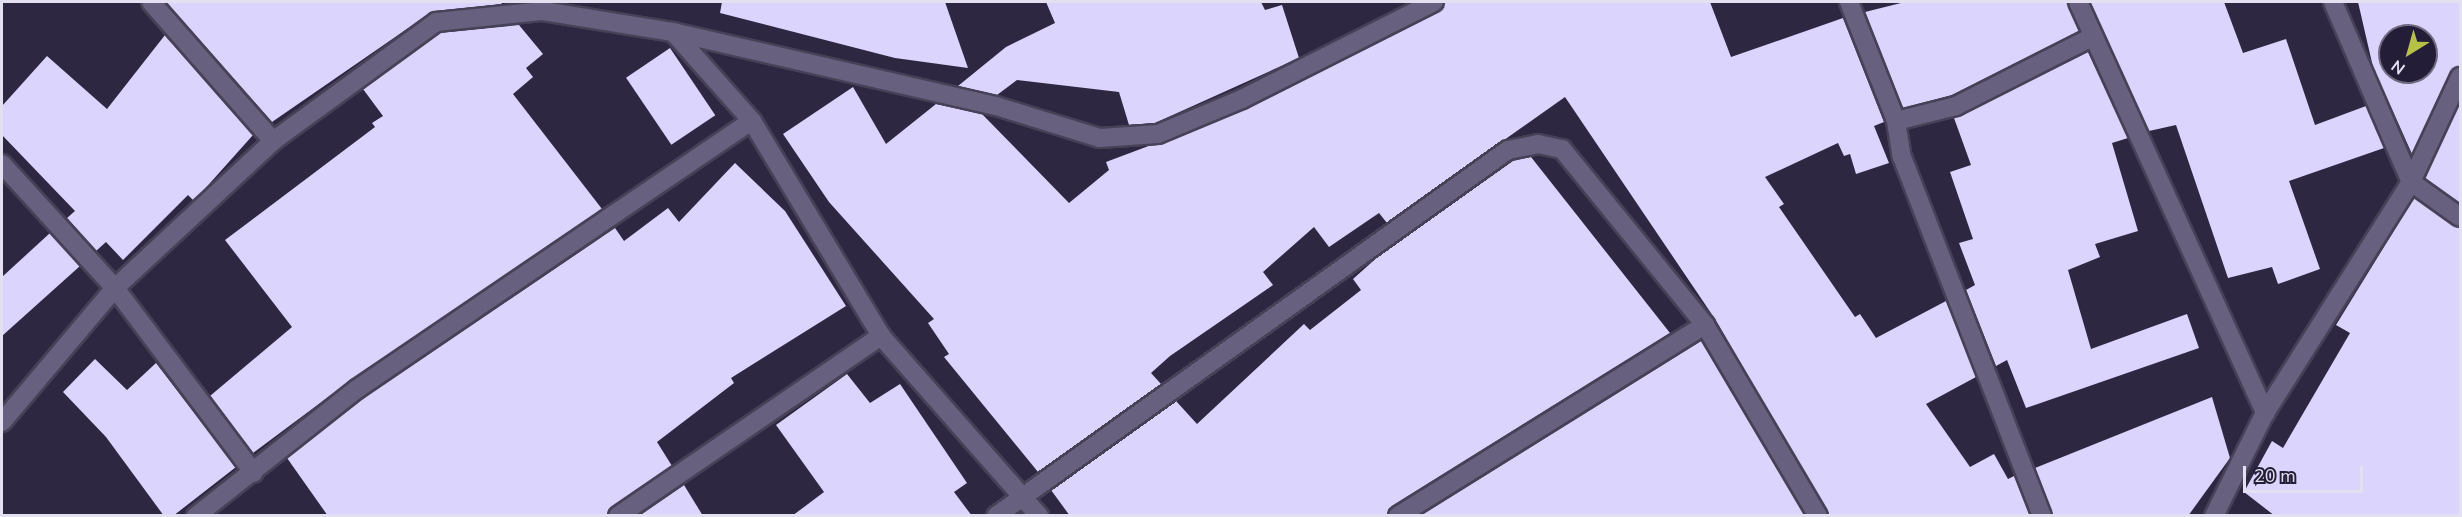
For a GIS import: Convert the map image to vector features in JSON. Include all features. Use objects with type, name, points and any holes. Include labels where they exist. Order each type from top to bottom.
[{"type":"street","points":[[151,2],[273,141]]},
{"type":"street","points":[[2,422],[116,288],[273,141],[436,22],[543,11],[673,32],[996,106],[1100,138],[1158,134],[1242,99],[1434,2]]},
{"type":"street","points":[[1849,2],[1896,121],[1902,157],[2043,516]]},
{"type":"street","points":[[2078,2],[2265,413]]},
{"type":"street","points":[[2333,2],[2410,182],[2460,217]]},
{"type":"street","points":[[673,32],[752,121],[881,336],[1040,516]]},
{"type":"street","points":[[1896,121],[1956,106],[2092,37]]},
{"type":"street","points":[[2214,516],[2265,413],[2410,182],[2460,77]]},
{"type":"street","points":[[196,516],[254,473],[357,389],[752,121]]},
{"type":"street","points":[[996,516],[1508,150],[1538,144],[1562,149],[1705,325],[1809,508],[1818,516]]},
{"type":"street","points":[[2,164],[116,288],[254,473]]},
{"type":"street","points":[[1398,516],[1705,325]]},
{"type":"street","points":[[618,516],[881,336]]},
{"type":"building","points":[[166,2],[500,2],[502,4],[430,13],[272,122]]},
{"type":"building","points":[[722,2],[945,2],[968,68],[895,58],[720,13]]},
{"type":"building","points":[[1046,2],[1261,2],[1265,10],[1282,5],[1299,58],[1155,123],[1129,125],[1119,92],[1017,80],[997,95],[958,86],[1006,47],[1055,23]]},
{"type":"building","points":[[1445,2],[1710,2],[1731,57],[1843,18],[1884,122],[1874,126],[1889,163],[1856,174],[1850,154],[1844,156],[1838,143],[1765,177],[1784,204],[1779,207],[1855,317],[1860,314],[1876,338],[1946,301],[1976,377],[1926,404],[1970,467],[1994,454],[2008,479],[2014,476],[2030,516],[1829,516],[1715,319],[1565,97],[1387,223],[1379,213],[1329,247],[1314,227],[1263,272],[1273,285],[1170,356],[1151,373],[1161,384],[1038,472],[944,357],[949,354],[928,323],[934,319],[829,202],[783,134],[853,87],[886,144],[936,104],[982,114],[1069,203],[1109,170],[1106,162],[1247,109],[1439,12]]},
{"type":"building","points":[[1905,2],[2067,2],[2079,31],[1952,95],[1903,108],[1865,12]]},
{"type":"building","points":[[2090,2],[2224,2],[2243,53],[2286,39],[2315,125],[2366,106],[2384,148],[2289,181],[2320,269],[2278,284],[2272,267],[2228,278],[2176,125],[2149,131]]},
{"type":"building","points":[[2358,2],[2460,2],[2460,66],[2450,72],[2412,154],[2381,84],[2438,84],[2438,24],[2378,24],[2378,78],[2373,67]]},
{"type":"building","points":[[519,25],[543,54],[526,68],[533,77],[513,94],[602,209],[351,380],[253,453],[210,396],[292,327],[225,240],[375,127],[372,123],[383,116],[363,89],[440,33]]},
{"type":"building","points":[[165,35],[253,135],[202,192],[193,200],[188,195],[123,260],[106,242],[96,251],[67,218],[75,211],[2,135],[2,106],[47,56],[107,109]]},
{"type":"building","points":[[670,48],[715,115],[671,145],[626,78]]},
{"type":"building","points":[[2088,52],[2128,138],[2112,143],[2138,231],[2095,244],[2100,257],[2068,270],[2091,349],[2187,314],[2199,348],[2026,408],[2007,360],[1996,366],[1966,290],[1975,285],[1959,243],[1973,239],[1950,172],[1971,165],[1954,118]]},
{"type":"building","points":[[2460,103],[2460,204],[2425,178]]},
{"type":"building","points":[[1531,157],[1670,333],[1392,506],[1387,516],[1070,516],[1051,490],[1176,401],[1197,424],[1304,324],[1310,330],[1361,290],[1353,279],[1381,254],[1513,161]]},
{"type":"building","points":[[735,163],[785,211],[846,306],[731,378],[734,383],[657,442],[672,466],[607,516],[328,516],[287,458],[364,398],[615,228],[624,241],[668,208],[679,222]]},
{"type":"building","points":[[2414,198],[2460,228],[2460,516],[2275,516],[2244,492],[2272,441],[2283,448],[2350,333],[2336,325]]},
{"type":"building","points":[[50,233],[80,266],[2,336],[2,277]]},
{"type":"building","points":[[1701,341],[1805,516],[1420,516]]},
{"type":"building","points":[[95,359],[127,390],[156,363],[236,467],[173,516],[164,516],[106,437],[63,392]]},
{"type":"building","points":[[847,374],[870,403],[900,384],[967,483],[954,492],[972,516],[792,516],[824,492],[776,425]]},
{"type":"building","points":[[2212,397],[2230,458],[2188,516],[2053,516],[2035,468]]},
{"type":"building","points":[[684,485],[703,516],[639,516]]}]
